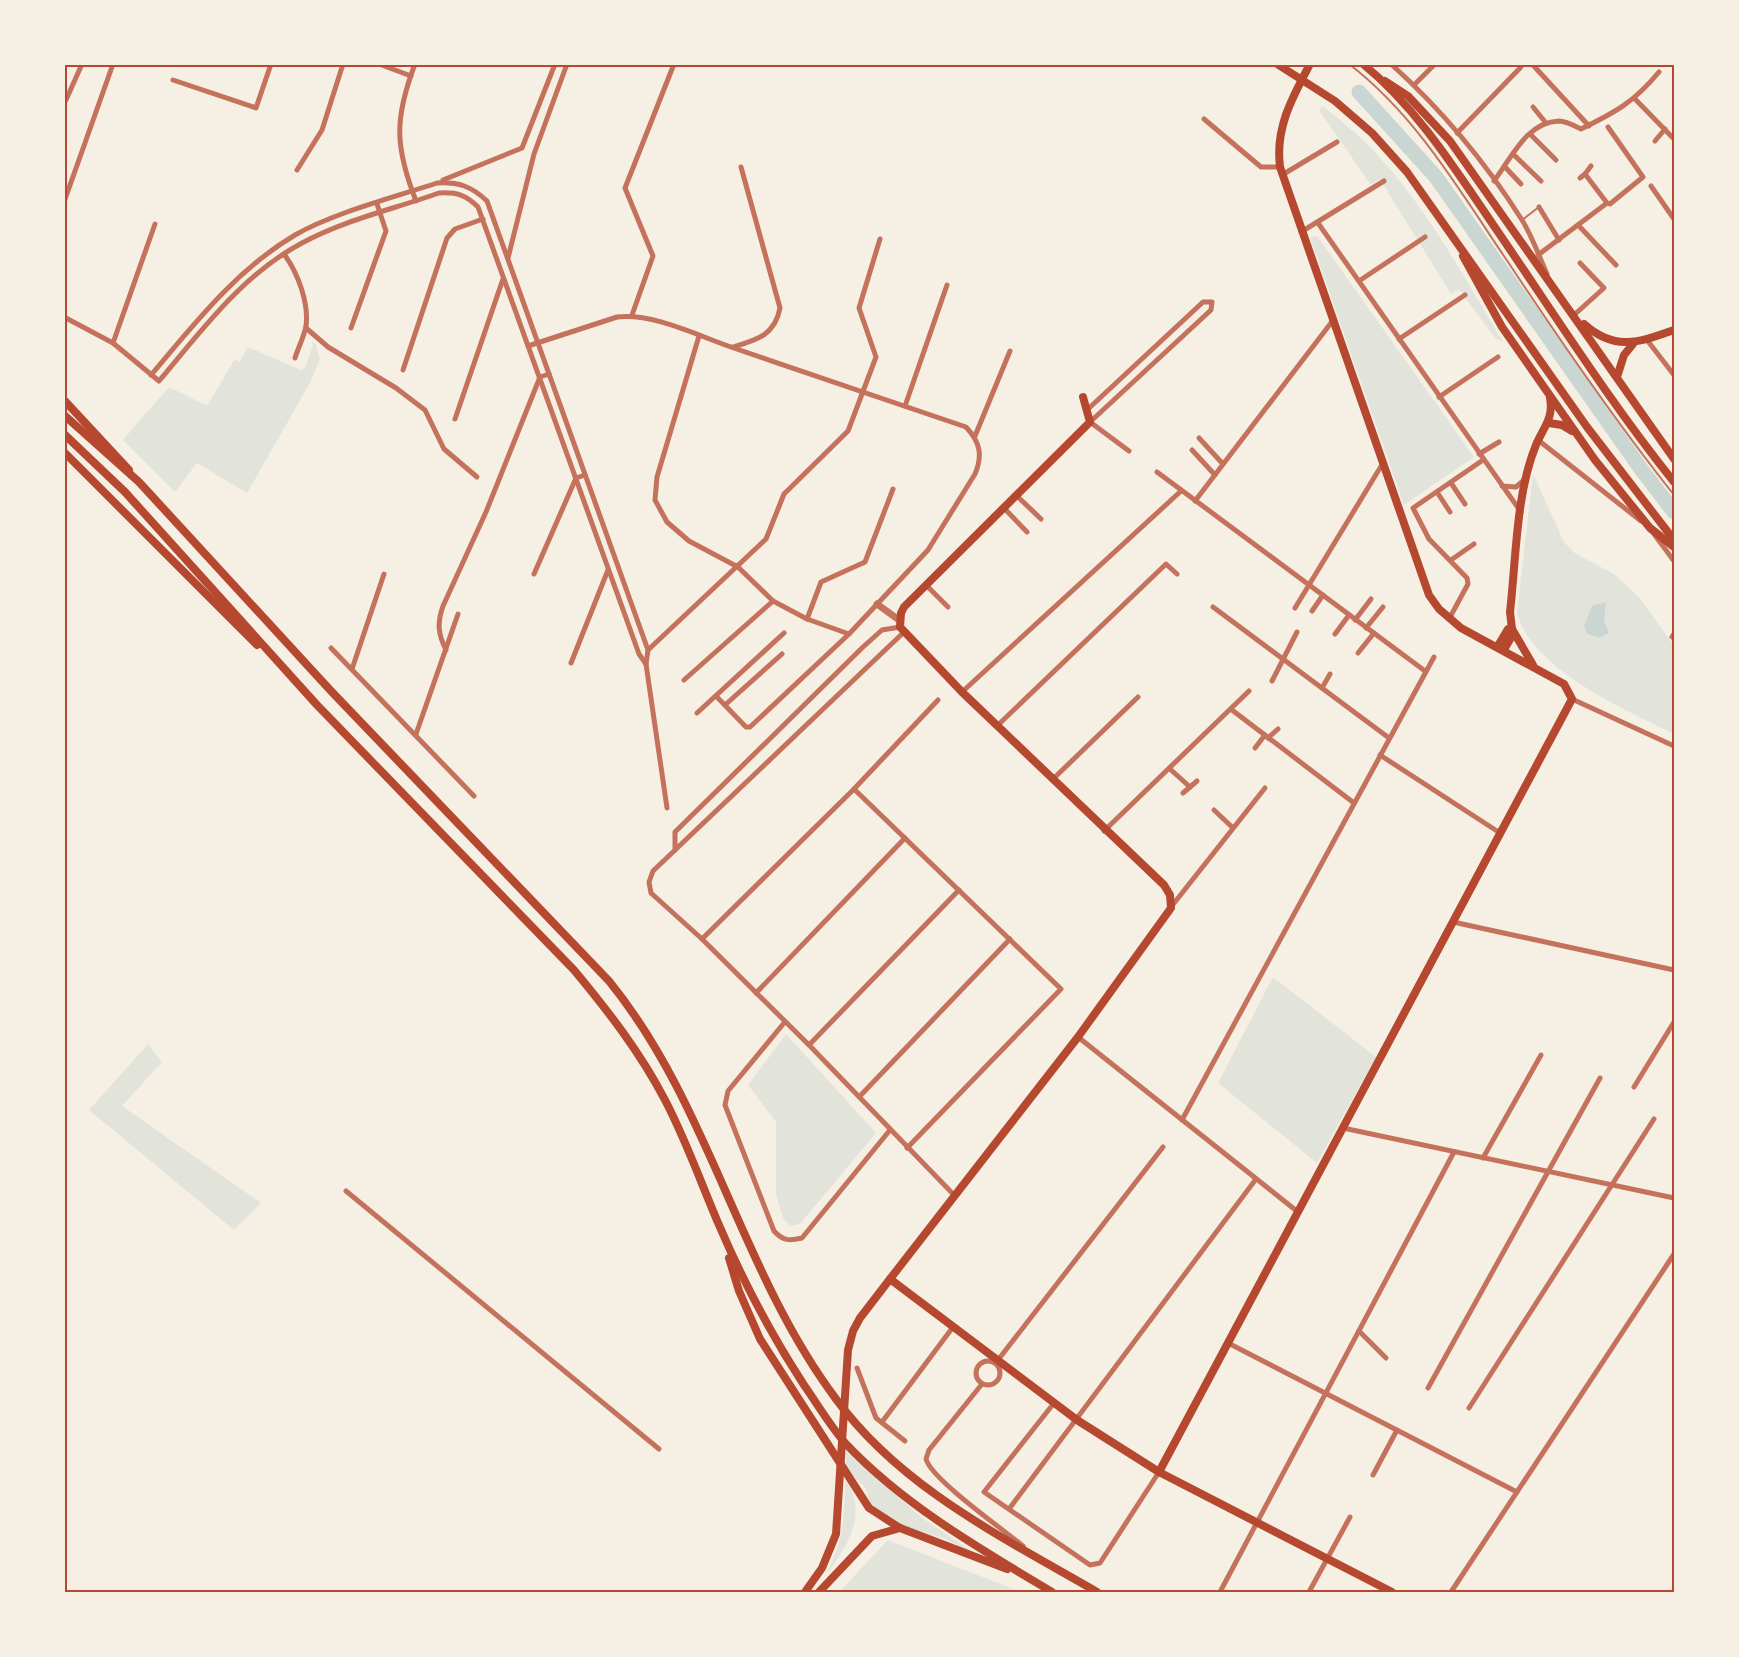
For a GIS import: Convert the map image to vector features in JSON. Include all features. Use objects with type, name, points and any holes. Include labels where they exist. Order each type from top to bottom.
[{"type":"main road","points":[[1277,64],[1335,101],[1372,133],[1438,213],[1587,427],[1674,540]]},
{"type":"main road","points":[[1159,1472],[1572,699],[1564,684],[1449,619],[1429,595],[1281,171],[1280,130],[1310,64]]},
{"type":"main road","points":[[1363,64],[1412,112],[1617,405],[1674,482]]},
{"type":"main road","points":[[1372,72],[1408,96],[1450,141],[1674,459]]},
{"type":"main road","points":[[1438,213],[1502,327],[1576,434],[1650,528],[1674,547]]},
{"type":"main road","points":[[1574,315],[1598,335],[1633,344],[1674,330]]},
{"type":"main road","points":[[1617,377],[1624,355],[1633,344]]},
{"type":"main road","points":[[1500,648],[1505,648],[1513,634],[1510,612],[1521,512],[1527,477],[1539,440],[1549,423],[1551,403],[1549,393]]},
{"type":"main road","points":[[805,1593],[831,1550],[836,1534],[846,1380],[853,1331],[1078,1037],[1171,908],[1170,895],[1164,885],[1104,831],[962,692],[901,626],[904,607],[1090,422],[1083,397]]},
{"type":"main road","points":[[64,400],[119,457],[139,482],[331,691],[609,981],[631,1008],[659,1050],[681,1092],[801,1347],[847,1413],[892,1459],[951,1506],[1097,1593]]},
{"type":"main road","points":[[64,415],[139,482]]},
{"type":"main road","points":[[1549,423],[1562,425],[1576,434]]},
{"type":"main road","points":[[64,434],[125,492],[317,705]]},
{"type":"main road","points":[[64,452],[317,705],[567,963],[612,1016],[641,1056],[666,1102],[720,1228],[771,1335],[847,1444],[919,1508],[969,1543],[1052,1593]]},
{"type":"main road","points":[[1512,629],[1534,666]]},
{"type":"main road","points":[[720,1228],[739,1291],[776,1367],[869,1508],[900,1528],[954,1547],[978,1560],[1022,1574]]},
{"type":"main road","points":[[890,1280],[1077,1420],[1159,1472],[1392,1593]]},
{"type":"main road","points":[[819,1593],[872,1536],[900,1528]]},
{"type":"street","points":[[65,99],[81,64]]},
{"type":"street","points":[[64,202],[113,64]]},
{"type":"street","points":[[173,80],[256,108],[271,64]]},
{"type":"street","points":[[297,170],[322,130],[343,64]]},
{"type":"street","points":[[379,64],[411,76]]},
{"type":"street","points":[[415,64],[399,118],[398,146],[416,201]]},
{"type":"street","points":[[151,375],[219,295],[247,268],[297,234],[437,183],[522,148],[555,64]]},
{"type":"street","points":[[508,259],[534,154],[567,64]]},
{"type":"street","points":[[632,315],[653,256],[625,188],[674,64]]},
{"type":"street","points":[[1391,64],[1414,85],[1457,133],[1494,181],[1522,220],[1550,281]]},
{"type":"street","points":[[1414,85],[1435,64]]},
{"type":"street","points":[[1532,64],[1589,126]]},
{"type":"street","points":[[1457,133],[1521,67]]},
{"type":"street","points":[[1494,181],[1530,134],[1546,123],[1561,121],[1581,129],[1589,126],[1635,99],[1659,72]]},
{"type":"street","points":[[1635,99],[1674,139]]},
{"type":"street","points":[[1533,107],[1546,123]]},
{"type":"street","points":[[536,117],[548,121]]},
{"type":"street","points":[[1204,119],[1261,167],[1281,171],[1337,142]]},
{"type":"street","points":[[1538,255],[1607,203],[1610,204],[1643,177],[1608,126]]},
{"type":"street","points":[[1655,141],[1665,129]]},
{"type":"street","points":[[1530,134],[1556,160]]},
{"type":"street","points":[[522,148],[534,154]]},
{"type":"street","points":[[1513,154],[1541,181]]},
{"type":"street","points":[[1591,166],[1582,176],[1607,203]]},
{"type":"street","points":[[731,347],[758,339],[770,332],[777,321],[780,308],[741,167]]},
{"type":"street","points":[[1505,167],[1521,184]]},
{"type":"street","points":[[1301,232],[1384,181]]},
{"type":"street","points":[[437,183],[456,182],[474,188],[487,201],[648,650],[646,664],[667,808]]},
{"type":"street","points":[[1651,186],[1674,219]]},
{"type":"street","points":[[64,317],[113,343],[159,381],[226,302],[253,276],[284,254],[321,234],[439,193],[454,192],[473,202],[483,219],[639,654],[646,664]]},
{"type":"street","points":[[351,328],[386,231],[377,204]]},
{"type":"street","points":[[1539,207],[1559,240]]},
{"type":"street","points":[[404,370],[447,238],[455,229],[483,219]]},
{"type":"street","points":[[1318,223],[1521,512]]},
{"type":"street","points":[[113,343],[155,224]]},
{"type":"street","points":[[1578,225],[1616,265]]},
{"type":"street","points":[[1359,281],[1425,237]]},
{"type":"street","points":[[648,650],[766,538],[784,494],[848,431],[876,357],[859,308],[880,239]]},
{"type":"street","points":[[284,254],[293,269],[304,300],[306,328],[295,358]]},
{"type":"street","points":[[1574,315],[1604,288],[1580,263]]},
{"type":"street","points":[[455,419],[503,277]]},
{"type":"street","points":[[905,406],[947,285]]},
{"type":"street","points":[[1399,339],[1465,295]]},
{"type":"street","points":[[1087,410],[1203,302],[1212,302],[1211,310],[1090,422],[1129,451]]},
{"type":"street","points":[[528,346],[617,317],[632,315],[966,427],[975,436],[980,449],[980,462],[975,474],[928,550],[849,634],[750,727],[746,727],[716,696]]},
{"type":"street","points":[[1195,501],[1334,319]]},
{"type":"street","points":[[306,328],[328,347],[396,388],[425,410],[444,449],[477,477]]},
{"type":"street","points":[[699,336],[657,477],[656,500],[667,522],[689,541],[738,567],[772,601],[807,619],[849,634]]},
{"type":"street","points":[[1647,340],[1674,375]]},
{"type":"street","points":[[975,436],[1010,351]]},
{"type":"street","points":[[1439,397],[1498,357]]},
{"type":"street","points":[[446,650],[439,636],[441,613],[486,512],[540,377],[549,374]]},
{"type":"street","points":[[1199,438],[1223,464]]},
{"type":"street","points":[[1539,440],[1650,528],[1674,561]]},
{"type":"street","points":[[1479,454],[1499,442]]},
{"type":"street","points":[[1192,450],[1215,475]]},
{"type":"street","points":[[1449,619],[1468,584],[1467,578],[1429,539],[1413,508],[1483,460]]},
{"type":"street","points":[[1295,608],[1384,461]]},
{"type":"street","points":[[1157,472],[1425,671]]},
{"type":"street","points":[[534,574],[576,478],[585,475]]},
{"type":"street","points":[[1502,486],[1516,487],[1527,477]]},
{"type":"street","points":[[1451,483],[1466,504]]},
{"type":"street","points":[[807,619],[820,582],[865,562],[893,489]]},
{"type":"street","points":[[962,692],[1181,490]]},
{"type":"street","points":[[1437,492],[1450,512]]},
{"type":"street","points":[[1016,495],[1041,519]]},
{"type":"street","points":[[1004,508],[1027,532]]},
{"type":"street","points":[[1451,560],[1474,544]]},
{"type":"street","points":[[997,726],[1167,564],[1177,574]]},
{"type":"street","points":[[571,663],[609,569]]},
{"type":"street","points":[[352,669],[384,574]]},
{"type":"street","points":[[926,585],[948,607]]},
{"type":"street","points":[[1312,611],[1323,595]]},
{"type":"street","points":[[1355,620],[1371,599]]},
{"type":"street","points":[[684,680],[772,601]]},
{"type":"street","points":[[877,604],[901,626]]},
{"type":"street","points":[[1213,607],[1389,738]]},
{"type":"street","points":[[1366,628],[1383,607]]},
{"type":"street","points":[[416,734],[459,614]]},
{"type":"street","points":[[1335,634],[1349,615]]},
{"type":"street","points":[[901,626],[653,871],[648,882],[651,893],[702,939],[860,1096],[955,1196]]},
{"type":"street","points":[[675,850],[675,832],[863,647],[882,630],[901,626]]},
{"type":"street","points":[[1272,681],[1297,632]]},
{"type":"street","points":[[697,713],[784,633]]},
{"type":"street","points":[[1358,653],[1374,633]]},
{"type":"street","points":[[331,648],[474,796]]},
{"type":"street","points":[[725,705],[782,654]]},
{"type":"street","points":[[1182,1120],[1434,657]]},
{"type":"street","points":[[1322,688],[1330,674]]},
{"type":"street","points":[[1104,831],[1250,691]]},
{"type":"street","points":[[1052,780],[1138,697]]},
{"type":"street","points":[[1572,699],[1674,746]]},
{"type":"street","points":[[702,939],[854,789],[938,700]]},
{"type":"street","points":[[1232,710],[1354,803]]},
{"type":"street","points":[[1255,748],[1278,729]]},
{"type":"street","points":[[1380,755],[1500,833]]},
{"type":"street","points":[[1170,769],[1190,787]]},
{"type":"street","points":[[1183,794],[1197,781]]},
{"type":"street","points":[[1171,908],[1232,827],[1265,788]]},
{"type":"street","points":[[854,789],[1061,989],[907,1148]]},
{"type":"street","points":[[1214,810],[1232,827]]},
{"type":"street","points":[[756,993],[905,838]]},
{"type":"street","points":[[808,1045],[960,890]]},
{"type":"street","points":[[1453,922],[1674,970]]},
{"type":"street","points":[[860,1096],[1011,939]]},
{"type":"street","points":[[1634,1087],[1674,1022]]},
{"type":"street","points":[[784,1023],[728,1091],[725,1099],[725,1105],[774,1230],[780,1238],[790,1241],[802,1238],[890,1130]]},
{"type":"street","points":[[1078,1037],[1298,1212]]},
{"type":"street","points":[[1483,1158],[1540,1055]]},
{"type":"street","points":[[1428,1388],[1600,1078]]},
{"type":"street","points":[[1469,1408],[1654,1119]]},
{"type":"street","points":[[1343,1128],[1674,1198]]},
{"type":"street","points":[[998,1360],[1162,1147]]},
{"type":"street","points":[[1220,1593],[1454,1152]]},
{"type":"street","points":[[1009,1509],[1256,1179]]},
{"type":"street","points":[[346,1191],[659,1449]]},
{"type":"street","points":[[1451,1593],[1674,1254]]},
{"type":"street","points":[[882,1422],[953,1327]]},
{"type":"street","points":[[1359,1331],[1386,1358]]},
{"type":"street","points":[[1228,1343],[1517,1492]]},
{"type":"street","points":[[982,1384],[976,1374],[988,1353]]},
{"type":"street","points":[[980,1364],[988,1361],[995,1363],[999,1368],[1000,1376]]},
{"type":"street","points":[[857,1368],[876,1418],[904,1441]]},
{"type":"street","points":[[982,1384],[993,1385],[1007,1368]]},
{"type":"street","points":[[982,1384],[926,1454],[926,1460],[930,1469],[965,1502],[1034,1555]]},
{"type":"street","points":[[1054,1403],[984,1492],[1090,1565],[1096,1565],[1159,1472]]},
{"type":"street","points":[[1373,1475],[1397,1430]]},
{"type":"street","points":[[1309,1593],[1350,1517]]},
{"type":"lane","points":[[1349,64],[1403,116],[1431,150],[1571,354],[1674,495]]},
{"type":"lane","points":[[1522,220],[1539,207]]},
{"type":"shaded area","points":[[1323,106],[1368,145],[1407,190],[1441,239],[1503,342],[1495,338],[1459,289],[1451,294],[1380,179],[1371,185],[1319,110]]},
{"type":"shaded area","points":[[1317,236],[1474,457],[1404,505],[1310,237]]},
{"type":"shaded area","points":[[312,341],[315,343],[320,359],[310,383],[247,493],[197,463],[175,492],[123,440],[169,387],[207,406],[235,359],[240,362],[248,347],[301,370],[305,368],[313,345]]},
{"type":"shaded area","points":[[1533,474],[1564,542],[1576,554],[1614,574],[1638,596],[1674,645],[1674,734],[1582,685],[1540,652],[1526,633],[1517,612]]},
{"type":"shaded area","points":[[1606,602],[1604,621],[1609,633],[1599,638],[1586,633],[1584,626],[1592,606]]},
{"type":"shaded area","points":[[1273,977],[1376,1057],[1317,1163],[1218,1083]]},
{"type":"shaded area","points":[[786,1034],[876,1133],[800,1224],[790,1226],[783,1218],[776,1194],[776,1122],[748,1085]]},
{"type":"shaded area","points":[[148,1044],[162,1062],[122,1106],[261,1203],[234,1230],[89,1110]]},
{"type":"shaded area","points":[[846,1451],[922,1518],[980,1557],[945,1539],[903,1526],[877,1512],[870,1503],[865,1487],[846,1469]]},
{"type":"shaded area","points":[[845,1480],[852,1492],[855,1518],[847,1543],[824,1577],[842,1530]]},
{"type":"shaded area","points":[[888,1540],[1016,1590],[1020,1592],[839,1592]]},
{"type":"waterway","points":[[1359,92],[1436,177],[1641,469],[1674,512]]}]
